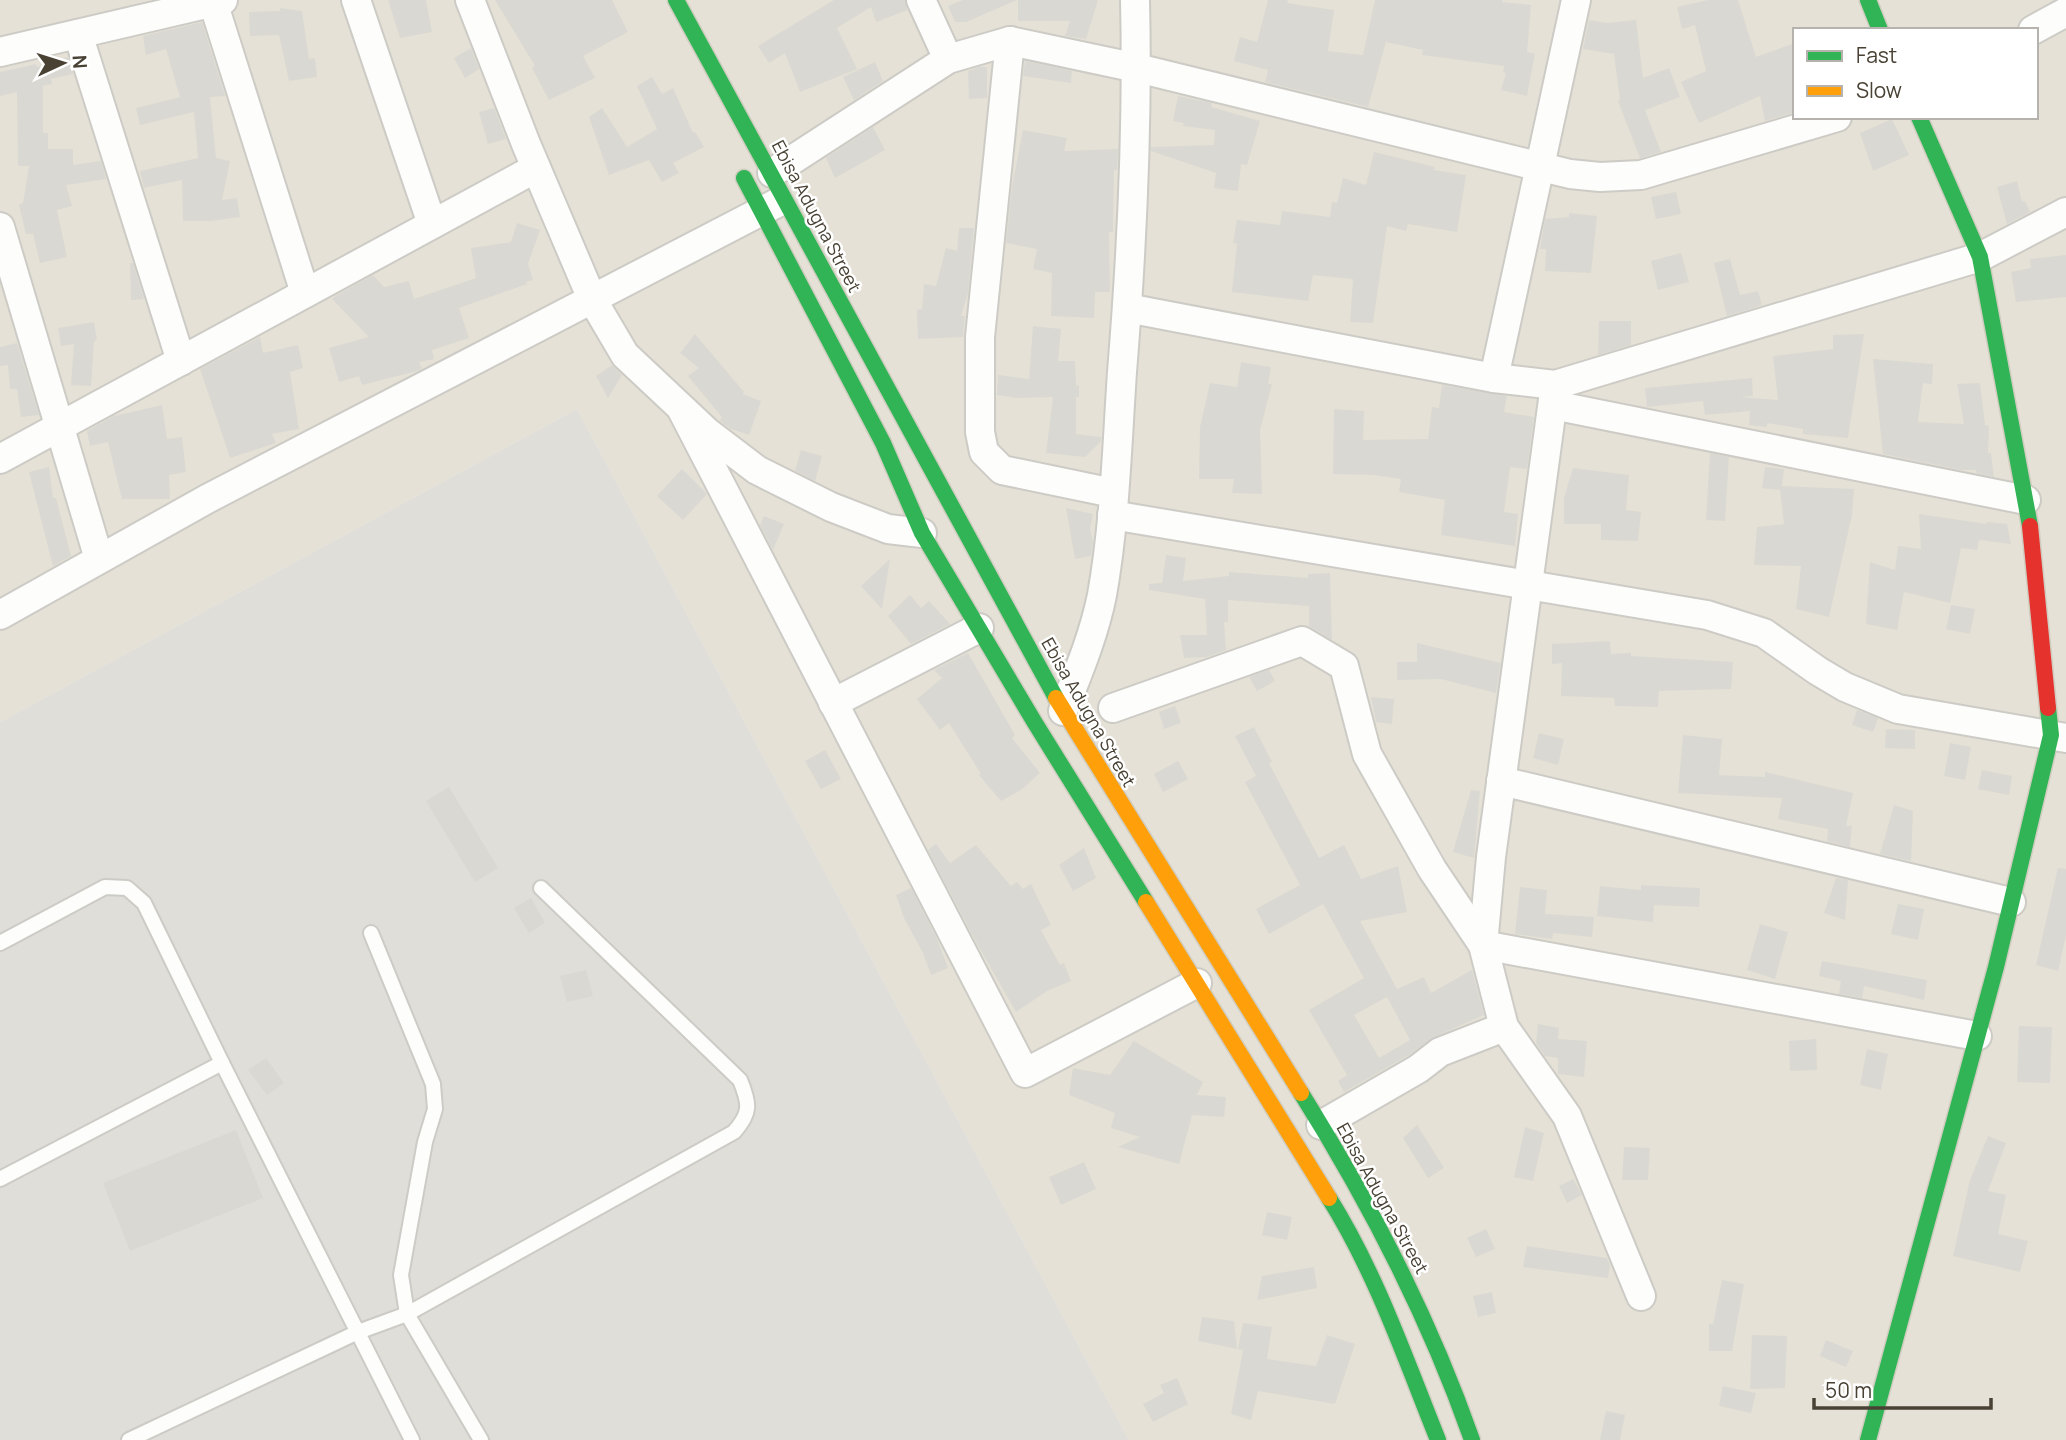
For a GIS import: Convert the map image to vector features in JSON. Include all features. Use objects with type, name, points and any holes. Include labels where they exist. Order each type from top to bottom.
[{"type":"main road","name":"Ebisa Adugna Street","points":[[676,0],[772,173],[774,205],[922,533],[1352,1234],[1386,1309],[1438,1440]]},
{"type":"main road","points":[[1868,0],[1880,28]]},
{"type":"main road","points":[[1868,1440],[2011,902],[2058,736],[2026,500],[1980,257],[1920,119]]},
{"type":"main road","name":"Ebisa Adugna Street","points":[[737,163],[774,205],[1063,711],[1321,1125],[1378,1224],[1415,1297],[1472,1440]]},
{"type":"street","points":[[356,0],[432,224]]},
{"type":"street","points":[[470,0],[536,168],[592,299],[625,355],[707,432],[757,470],[831,507],[888,529],[922,533]]},
{"type":"street","points":[[921,0],[948,59]]},
{"type":"street","points":[[1063,711],[1084,657],[1101,596],[1112,504],[1127,309],[1137,68],[1135,0]]},
{"type":"street","points":[[1494,378],[1576,0]]},
{"type":"street","points":[[0,52],[218,1],[305,293]]},
{"type":"street","points":[[2038,28],[2066,12]]},
{"type":"street","points":[[78,34],[181,360]]},
{"type":"street","points":[[772,173],[948,59],[1010,41],[1137,68],[1540,168],[1600,177],[1641,175],[1830,119]]},
{"type":"street","points":[[1010,41],[980,337],[980,432],[984,452],[1002,470],[1112,504],[1529,585],[1732,621],[1764,633],[1844,687],[1898,709],[2058,736]]},
{"type":"street","points":[[0,459],[536,168]]},
{"type":"street","points":[[0,615],[207,499],[774,205]]},
{"type":"street","points":[[1554,395],[1980,257],[2066,212]]},
{"type":"street","points":[[0,227],[99,559]]},
{"type":"street","points":[[1127,309],[1494,378],[1554,395],[2026,500]]},
{"type":"street","points":[[1483,945],[1491,857],[1554,395]]},
{"type":"street","points":[[682,410],[1025,1073],[1197,983]]},
{"type":"street","points":[[833,703],[979,628]]},
{"type":"street","points":[[1113,708],[1302,640],[1344,666],[1367,754],[1432,869],[1483,945],[1504,1027],[1567,1116],[1641,1296]]},
{"type":"street","points":[[1501,781],[2011,902]]},
{"type":"street","points":[[1483,945],[1977,1036]]},
{"type":"street","points":[[1321,1125],[1418,1069],[1440,1052],[1504,1027]]},
{"type":"lane","points":[[0,943],[105,887],[127,888],[144,903],[412,1440]]},
{"type":"lane","points":[[129,1440],[358,1332],[407,1314],[733,1132],[745,1120],[748,1100],[740,1080],[541,888]]},
{"type":"lane","points":[[371,933],[433,1084],[435,1109],[425,1142],[401,1275],[407,1314],[481,1440]]},
{"type":"lane","points":[[0,1180],[222,1063]]},
{"type":"shaded area","points":[[0,0],[2066,0],[2066,1440],[1129,1440],[577,409],[0,722]]},
{"type":"shaded area","points":[[577,409],[1129,1440],[0,1440],[0,722]]},
{"type":"building","points":[[388,0],[426,0],[432,32],[400,38]]},
{"type":"building","points":[[495,0],[612,0],[628,32],[583,56],[595,78],[549,100],[532,68],[535,66]]},
{"type":"building","points":[[834,0],[905,0],[907,10],[876,22],[871,7],[837,28],[857,69],[800,92],[785,53],[769,63],[758,46]]},
{"type":"building","points":[[963,0],[1017,0],[966,22],[955,22],[948,6]]},
{"type":"building","points":[[1018,0],[1098,0],[1086,39],[1065,36],[1070,21],[1018,21]]},
{"type":"building","points":[[1268,0],[1288,0],[1287,3],[1334,10],[1328,51],[1363,55],[1375,0],[1502,0],[1531,5],[1527,52],[1535,54],[1527,96],[1501,90],[1506,73],[1503,72],[1504,66],[1422,55],[1423,50],[1386,42],[1368,107],[1265,82],[1268,70],[1234,61],[1240,37],[1257,42]]},
{"type":"building","points":[[1708,0],[1738,0],[1756,57],[1793,44],[1793,113],[1765,121],[1760,96],[1699,123],[1681,82],[1706,71],[1695,25],[1682,29],[1677,7]]},
{"type":"building","points":[[280,8],[302,11],[309,59],[315,58],[317,77],[289,81],[279,35],[250,36],[249,12],[280,11]]},
{"type":"building","points":[[1589,20],[1607,23],[1636,20],[1643,78],[1669,68],[1680,97],[1645,110],[1661,152],[1640,158],[1618,101],[1614,54],[1583,49]]},
{"type":"building","points":[[202,22],[225,96],[210,97],[216,158],[230,161],[222,200],[237,198],[240,217],[183,221],[182,180],[144,188],[140,171],[198,158],[194,112],[140,125],[136,108],[180,97],[166,49],[146,55],[143,36]]},
{"type":"building","points":[[471,48],[479,69],[465,78],[454,58]]},
{"type":"building","points":[[68,57],[73,74],[51,79],[52,84],[43,86],[43,133],[48,133],[48,149],[73,149],[73,165],[101,161],[106,179],[66,185],[72,206],[57,210],[67,257],[40,263],[33,234],[26,234],[19,205],[23,203],[29,166],[18,166],[17,92],[0,96],[0,72],[36,64],[37,67]]},
{"type":"building","points":[[1025,61],[1072,71],[1071,83],[1023,76]]},
{"type":"building","points":[[875,62],[883,81],[854,100],[843,77]]},
{"type":"building","points":[[987,67],[987,98],[969,99],[968,71]]},
{"type":"building","points":[[652,77],[662,94],[673,88],[693,133],[695,132],[704,147],[673,163],[679,173],[662,182],[649,160],[609,175],[589,117],[602,108],[627,147],[657,129],[637,86]]},
{"type":"building","points":[[1178,96],[1212,103],[1211,107],[1260,121],[1247,165],[1241,164],[1238,191],[1214,188],[1216,173],[1151,151],[1151,147],[1214,145],[1215,130],[1183,126],[1184,123],[1173,121]]},
{"type":"building","points":[[494,108],[506,139],[488,144],[479,112]]},
{"type":"building","points":[[1892,119],[1909,155],[1873,171],[1860,133]]},
{"type":"building","points":[[873,127],[885,150],[835,178],[826,158]]},
{"type":"building","points":[[1023,130],[1067,138],[1064,151],[1118,149],[1117,170],[1114,170],[1113,232],[1109,232],[1110,292],[1095,292],[1094,318],[1051,316],[1052,273],[1033,269],[1037,249],[1006,243],[1012,187]]},
{"type":"building","points":[[1374,152],[1435,167],[1434,170],[1466,175],[1457,232],[1408,224],[1406,231],[1387,226],[1373,323],[1350,322],[1353,279],[1313,275],[1308,301],[1232,292],[1237,244],[1233,243],[1237,220],[1280,225],[1282,211],[1330,217],[1332,202],[1337,203],[1343,178],[1366,185]]},
{"type":"building","points":[[2017,181],[2022,202],[2025,201],[2030,212],[2007,224],[1997,187]]},
{"type":"building","points":[[1676,192],[1681,214],[1656,219],[1651,197]]},
{"type":"building","points":[[1569,213],[1597,216],[1591,273],[1545,271],[1546,249],[1540,249],[1545,219],[1569,217]]},
{"type":"building","points":[[517,223],[540,230],[528,264],[533,280],[459,308],[469,338],[432,350],[434,359],[419,362],[422,368],[417,371],[362,385],[359,376],[339,382],[329,348],[369,337],[332,299],[373,275],[384,287],[409,281],[414,299],[476,278],[471,248],[511,242]]},
{"type":"building","points":[[959,228],[974,228],[968,293],[961,316],[965,316],[963,337],[918,339],[917,310],[922,309],[924,284],[936,286],[946,248],[957,251]]},
{"type":"building","points":[[1681,253],[1689,282],[1658,290],[1651,261]]},
{"type":"building","points":[[2066,255],[2066,297],[2016,302],[2011,272],[2031,268],[2030,259]]},
{"type":"building","points":[[1730,259],[1740,295],[1758,291],[1762,305],[1727,316],[1714,263]]},
{"type":"building","points":[[130,263],[133,263],[144,299],[131,300]]},
{"type":"building","points":[[1599,321],[1631,321],[1631,345],[1598,355]]},
{"type":"building","points":[[94,322],[97,340],[94,341],[91,386],[71,385],[74,344],[61,346],[58,328]]},
{"type":"building","points":[[1033,326],[1061,329],[1058,361],[1075,361],[1076,385],[1079,386],[1079,397],[1076,397],[1076,434],[1101,437],[1101,441],[1085,457],[1046,453],[1053,397],[1017,398],[997,395],[998,375],[1029,379]]},
{"type":"building","points":[[695,334],[744,392],[742,394],[761,401],[749,435],[731,429],[720,421],[722,417],[688,376],[699,368],[680,353]]},
{"type":"building","points":[[1864,334],[1848,438],[1803,434],[1803,429],[1767,423],[1767,427],[1749,425],[1750,411],[1705,415],[1703,401],[1647,407],[1645,388],[1752,378],[1753,396],[1739,397],[1778,400],[1773,356],[1833,349],[1833,335]]},
{"type":"building","points":[[260,337],[263,353],[298,345],[303,368],[290,372],[299,429],[272,434],[276,443],[230,458],[200,369]]},
{"type":"building","points":[[17,343],[39,415],[21,417],[17,389],[10,389],[8,365],[0,366],[0,347]]},
{"type":"building","points":[[1873,359],[1933,364],[1932,384],[1923,383],[1918,422],[1964,424],[1957,384],[1980,383],[1985,425],[1989,426],[1988,453],[1991,453],[1994,477],[1976,473],[1976,470],[1961,470],[1883,454]]},
{"type":"building","points":[[1241,362],[1271,367],[1268,384],[1272,384],[1260,430],[1262,494],[1232,493],[1234,479],[1199,479],[1200,427],[1210,383],[1237,387]]},
{"type":"building","points":[[612,365],[622,375],[608,398],[596,376]]},
{"type":"building","points":[[1442,385],[1507,396],[1504,412],[1534,417],[1527,469],[1510,467],[1504,512],[1518,514],[1515,546],[1441,535],[1445,500],[1399,492],[1401,479],[1333,474],[1334,409],[1364,411],[1363,440],[1428,439],[1432,407],[1439,408]]},
{"type":"building","points":[[162,405],[167,439],[182,437],[186,472],[169,475],[170,499],[122,499],[108,442],[90,446],[87,431],[114,416]]},
{"type":"building","points":[[801,450],[822,456],[815,481],[795,471]]},
{"type":"building","points":[[1710,453],[1729,457],[1725,521],[1706,520]]},
{"type":"building","points":[[49,467],[53,498],[56,498],[71,556],[53,566],[29,472]]},
{"type":"building","points":[[1765,467],[1784,469],[1782,486],[1854,489],[1852,515],[1829,617],[1796,609],[1801,566],[1754,565],[1757,527],[1784,524],[1780,490],[1762,488]]},
{"type":"building","points":[[1573,468],[1629,475],[1626,510],[1641,512],[1638,541],[1601,540],[1601,524],[1564,524],[1564,498]]},
{"type":"building","points":[[682,469],[707,494],[683,520],[657,496]]},
{"type":"building","points":[[1066,508],[1093,514],[1090,528],[1093,542],[1091,556],[1075,559]]},
{"type":"building","points":[[1919,514],[1987,524],[2007,524],[2011,544],[1979,540],[1977,550],[1961,548],[1950,603],[1904,592],[1897,630],[1866,624],[1870,562],[1895,570],[1898,546],[1921,549]]},
{"type":"building","points":[[764,516],[784,524],[773,550],[760,525]]},
{"type":"building","points":[[1166,555],[1186,558],[1183,581],[1229,576],[1229,572],[1308,578],[1308,574],[1330,573],[1332,640],[1309,626],[1309,606],[1228,600],[1228,622],[1224,622],[1226,650],[1207,657],[1184,658],[1180,635],[1207,635],[1205,599],[1149,590],[1149,584],[1162,583]]},
{"type":"building","points":[[890,559],[882,609],[861,586]]},
{"type":"building","points":[[910,595],[921,608],[929,601],[950,624],[911,644],[888,616]]},
{"type":"building","points":[[1951,605],[1975,609],[1970,634],[1946,629]]},
{"type":"building","points":[[1610,641],[1611,654],[1631,653],[1631,656],[1733,662],[1731,689],[1659,691],[1658,707],[1615,706],[1614,698],[1561,696],[1562,663],[1552,664],[1552,644]]},
{"type":"building","points":[[1417,643],[1501,663],[1496,693],[1441,679],[1397,680],[1397,662],[1417,662]]},
{"type":"building","points":[[968,653],[1015,735],[1012,738],[1040,773],[1021,790],[1001,801],[979,775],[981,774],[949,723],[940,730],[917,699],[942,678],[934,670]]},
{"type":"building","points":[[1269,670],[1275,681],[1257,691],[1249,677]]},
{"type":"building","points":[[1371,697],[1394,699],[1392,724],[1376,722]]},
{"type":"building","points":[[1175,706],[1181,723],[1164,729],[1159,712]]},
{"type":"building","points":[[1857,710],[1878,718],[1873,732],[1852,725]]},
{"type":"building","points":[[1254,727],[1272,762],[1269,763],[1319,858],[1344,845],[1361,879],[1398,866],[1407,912],[1360,921],[1397,989],[1424,977],[1431,993],[1472,970],[1484,1015],[1434,1037],[1409,1055],[1344,1092],[1338,1081],[1347,1075],[1309,1010],[1364,978],[1323,904],[1269,934],[1256,909],[1300,885],[1245,782],[1256,776],[1235,736]],"holes":[[[1387,997],[1410,1040],[1379,1058],[1354,1015]]]},
{"type":"building","points":[[1886,729],[1915,730],[1915,749],[1885,748]]},
{"type":"building","points":[[1539,733],[1564,739],[1558,765],[1533,758]]},
{"type":"building","points":[[1683,735],[1722,739],[1719,775],[1765,777],[1765,772],[1853,793],[1846,826],[1852,826],[1850,847],[1827,841],[1828,829],[1778,819],[1782,798],[1678,793]]},
{"type":"building","points":[[1950,743],[1971,747],[1965,780],[1944,776]]},
{"type":"building","points":[[825,750],[841,779],[821,789],[805,761]]},
{"type":"building","points":[[1178,761],[1188,779],[1163,792],[1154,774]]},
{"type":"building","points":[[1982,770],[2012,776],[2009,795],[1978,789]]},
{"type":"building","points":[[449,787],[498,868],[475,882],[426,801]]},
{"type":"building","points":[[1471,790],[1480,791],[1474,858],[1453,852]]},
{"type":"building","points":[[1894,805],[1913,811],[1911,861],[1880,854]]},
{"type":"building","points":[[936,844],[950,863],[976,845],[1011,886],[1017,882],[1023,889],[1031,884],[1051,925],[1041,930],[1060,965],[1064,963],[1071,981],[1047,991],[1016,1012],[928,850]]},
{"type":"building","points":[[1084,848],[1096,878],[1073,891],[1059,865]]},
{"type":"building","points":[[2058,868],[2066,869],[2066,936],[2058,971],[2036,965]]},
{"type":"building","points":[[1836,878],[1848,880],[1845,920],[1824,913]]},
{"type":"building","points":[[1641,885],[1700,888],[1699,907],[1654,905],[1653,922],[1597,916],[1600,886],[1641,890]]},
{"type":"building","points":[[1520,887],[1547,890],[1545,914],[1594,917],[1592,937],[1553,933],[1552,939],[1515,934]]},
{"type":"building","points":[[911,888],[937,939],[948,968],[931,975],[896,895]]},
{"type":"building","points":[[531,898],[545,923],[529,933],[514,908]]},
{"type":"building","points":[[1898,904],[1924,909],[1918,940],[1891,934]]},
{"type":"building","points":[[1760,924],[1788,932],[1775,979],[1747,970]]},
{"type":"building","points":[[1822,961],[1927,980],[1924,1000],[1864,986],[1862,998],[1839,994],[1841,981],[1819,976]]},
{"type":"building","points":[[586,970],[593,996],[567,1002],[560,976]]},
{"type":"building","points":[[1538,1024],[1559,1028],[1558,1039],[1587,1041],[1584,1077],[1558,1074],[1558,1058],[1545,1056],[1536,1043]]},
{"type":"building","points":[[2019,1026],[2052,1027],[2050,1083],[2017,1082]]},
{"type":"building","points":[[1816,1039],[1817,1070],[1790,1071],[1789,1041]]},
{"type":"building","points":[[1134,1041],[1203,1082],[1197,1095],[1226,1097],[1224,1117],[1192,1115],[1179,1164],[1118,1147],[1140,1137],[1111,1128],[1115,1113],[1069,1095],[1073,1068],[1110,1075]]},
{"type":"building","points":[[1867,1049],[1888,1054],[1881,1090],[1860,1085]]},
{"type":"building","points":[[266,1058],[284,1083],[267,1095],[248,1070]]},
{"type":"building","points":[[1417,1125],[1444,1168],[1428,1178],[1403,1138]]},
{"type":"building","points":[[1525,1127],[1544,1133],[1533,1181],[1514,1177]]},
{"type":"building","points":[[236,1130],[263,1198],[130,1251],[103,1183]]},
{"type":"building","points":[[1988,1136],[2006,1143],[1988,1191],[2006,1195],[1998,1234],[2028,1241],[2020,1272],[1953,1256],[1970,1180]]},
{"type":"building","points":[[1624,1147],[1650,1148],[1648,1180],[1622,1180]]},
{"type":"building","points":[[1084,1162],[1096,1189],[1061,1205],[1049,1177]]},
{"type":"building","points":[[1573,1179],[1582,1195],[1567,1203],[1559,1186]]},
{"type":"building","points":[[1267,1212],[1292,1217],[1287,1240],[1262,1235]]},
{"type":"building","points":[[1486,1229],[1495,1249],[1476,1257],[1467,1238]]},
{"type":"building","points":[[1527,1246],[1607,1258],[1610,1265],[1608,1278],[1523,1267]]},
{"type":"building","points":[[1314,1267],[1317,1288],[1257,1300],[1262,1276]]},
{"type":"building","points":[[1722,1280],[1744,1284],[1732,1351],[1709,1351],[1709,1324],[1713,1324]]},
{"type":"building","points":[[1492,1292],[1496,1313],[1478,1317],[1473,1296]]},
{"type":"building","points":[[1202,1317],[1234,1321],[1237,1349],[1198,1341]]},
{"type":"building","points":[[1243,1323],[1272,1327],[1267,1359],[1316,1366],[1327,1335],[1355,1344],[1335,1404],[1258,1391],[1251,1420],[1231,1414],[1243,1350],[1238,1349]]},
{"type":"building","points":[[1752,1335],[1787,1336],[1785,1388],[1750,1389]]},
{"type":"building","points":[[1826,1340],[1853,1351],[1846,1367],[1820,1356]]},
{"type":"building","points":[[1177,1378],[1188,1404],[1153,1422],[1143,1404],[1164,1393],[1160,1385]]},
{"type":"building","points":[[1723,1386],[1756,1393],[1751,1413],[1719,1406]]},
{"type":"building","points":[[1606,1411],[1625,1415],[1620,1440],[1600,1440]]},
{"type":"traffic: fast","points":[[676,0],[1056,698]]},
{"type":"traffic: fast","points":[[1868,0],[1879,28]]},
{"type":"traffic: fast","points":[[1920,119],[1980,257],[2030,526]]},
{"type":"traffic: fast","points":[[744,178],[883,443],[922,533],[1146,902]]},
{"type":"traffic: fast","points":[[1868,1440],[1996,967],[2051,735],[2048,708]]},
{"type":"traffic: fast","points":[[1301,1093],[1351,1176],[1396,1262],[1437,1349],[1472,1440]]},
{"type":"traffic: fast","points":[[1329,1198],[1375,1286],[1438,1440]]},
{"type":"traffic: slow","points":[[1056,698],[1301,1093]]},
{"type":"traffic: slow","points":[[1146,902],[1329,1198]]},
{"type":"traffic: jam","points":[[2030,526],[2048,708]]}]
